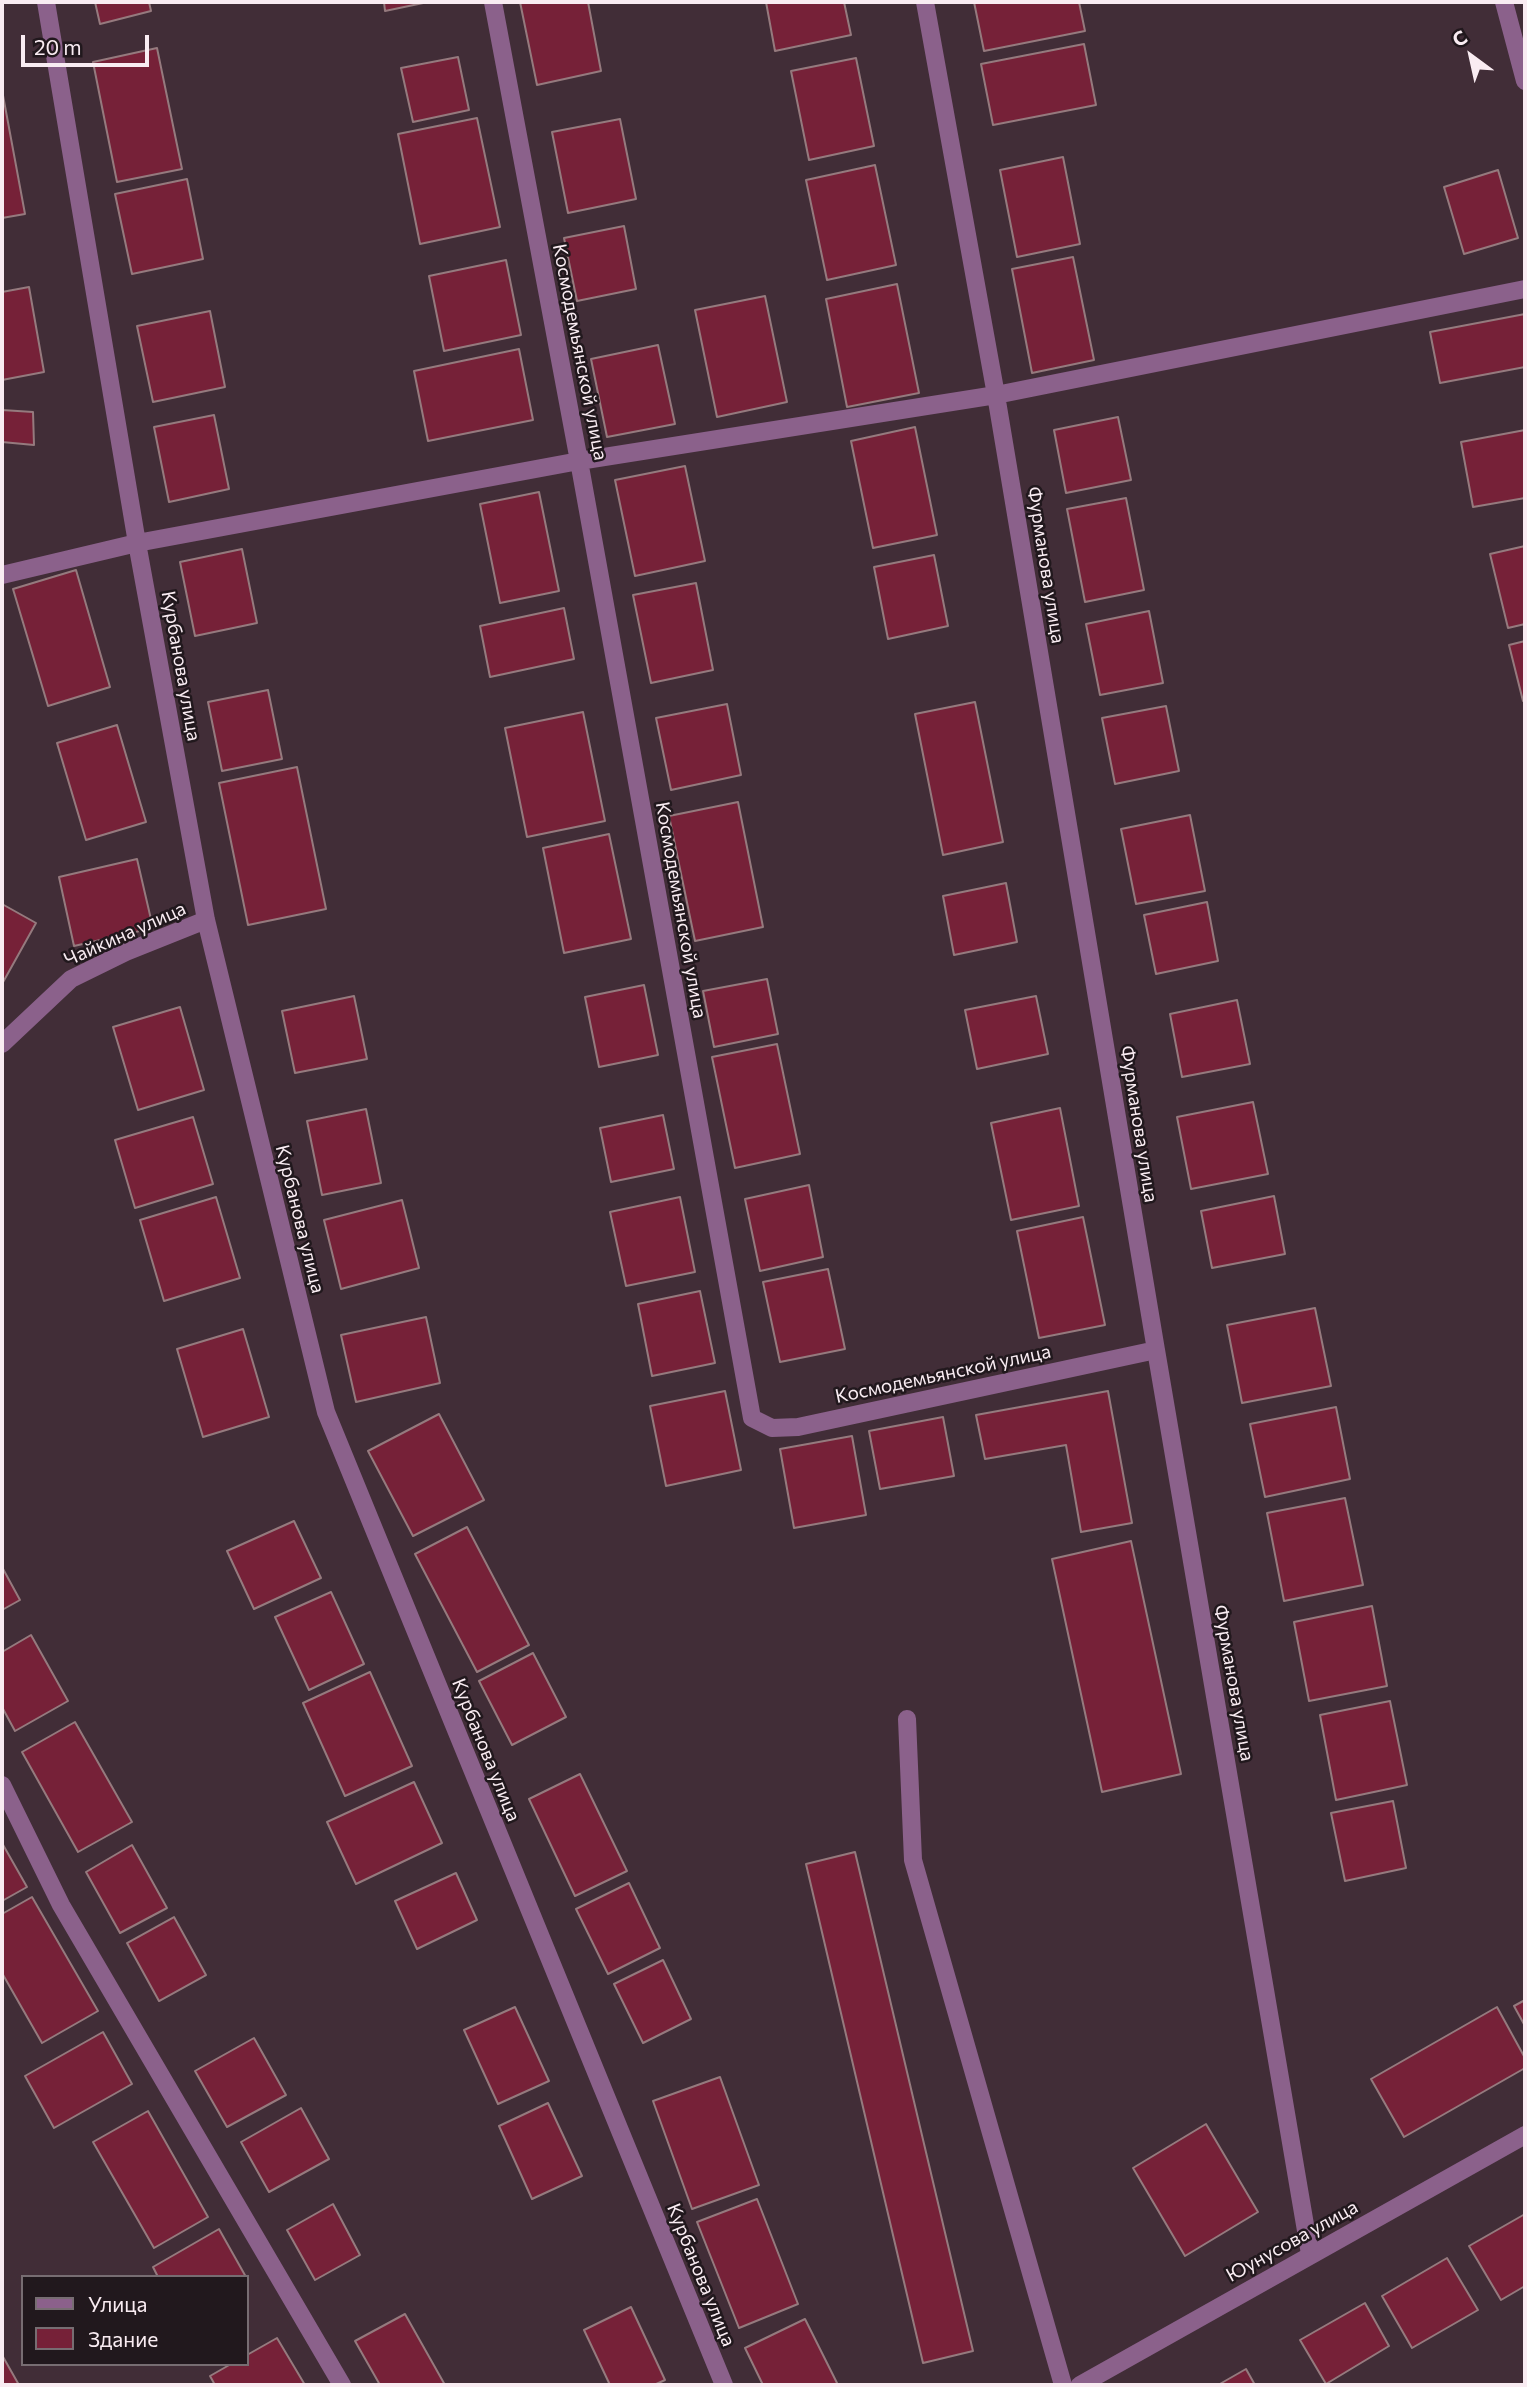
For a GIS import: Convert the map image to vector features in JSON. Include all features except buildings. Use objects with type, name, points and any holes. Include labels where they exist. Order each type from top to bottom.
[{"type":"street","name":"Курбанова улица","points":[[46,2],[136,543],[206,920],[326,1412],[724,2385]]},
{"type":"street","name":"Космодемьянской улица","points":[[493,2],[752,1418],[772,1428],[798,1427],[1156,1350]]},
{"type":"street","name":"Фурманова улица","points":[[925,2],[996,395],[1310,2254]]},
{"type":"street","points":[[1504,2],[1525,81]]},
{"type":"street","points":[[2,575],[136,543],[579,461],[996,395],[1525,289]]},
{"type":"street","name":"Чайкина улица","points":[[2,1044],[71,979],[125,952],[206,920]]},
{"type":"street","points":[[907,1719],[914,1860],[1063,2385]]},
{"type":"street","points":[[2,1785],[61,1905],[342,2385]]},
{"type":"street","name":"Юунусова улица","points":[[1080,2385],[1525,2135]]}]
